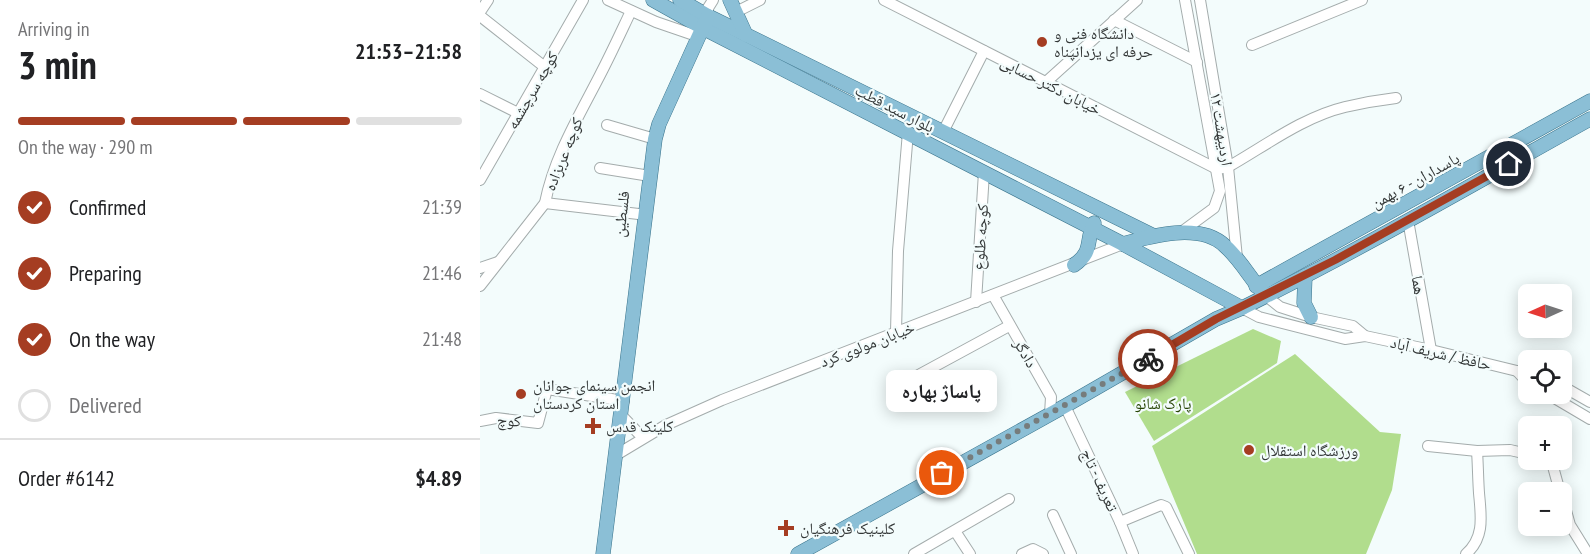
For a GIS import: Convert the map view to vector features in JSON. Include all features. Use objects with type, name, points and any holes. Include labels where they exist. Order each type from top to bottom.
[{"type":"main road","name":"بلوار سید قطب","points":[[653,0],[746,35],[1152,235]]},
{"type":"main road","name":"بلوار سید قطب","points":[[680,0],[703,17],[908,132],[1242,308]]},
{"type":"main road","points":[[733,6],[746,35]]},
{"type":"main road","name":"فلسطین","points":[[603,554],[652,138],[703,17]]},
{"type":"main road","name":"پاسداران - ۶ بهمن","points":[[1261,291],[1590,101]]},
{"type":"main road","name":"پاسداران - ۶ بهمن","points":[[1261,291],[1305,276],[1590,119]]},
{"type":"main road","points":[[1074,265],[1088,252],[1091,229],[1100,211]]},
{"type":"main road","points":[[798,554],[1065,406],[1216,319],[1242,308],[1261,291],[1237,258],[1227,247],[1213,238],[1180,233],[1152,235],[1123,244]]},
{"type":"main road","points":[[1305,276],[1304,303],[1311,317]]},
{"type":"street","points":[[488,0],[480,14],[546,68]]},
{"type":"street","name":"کوچه سرچشمه","points":[[480,180],[583,0]]},
{"type":"street","points":[[608,0],[631,11],[703,17]]},
{"type":"street","points":[[733,6],[760,0]]},
{"type":"street","name":"خیابان دکتر حسابی","points":[[884,0],[1223,168]]},
{"type":"street","points":[[1046,82],[1137,0]]},
{"type":"street","name":"۱۲ اردیبهشت","points":[[1180,233],[1214,208],[1220,191],[1223,168],[1197,62],[1185,0]]},
{"type":"street","name":"۱۲ اردیبهشت","points":[[1200,0],[1237,258]]},
{"type":"street","points":[[1252,45],[1362,0]]},
{"type":"street","name":"کوچه عربزاده","points":[[480,286],[545,203],[548,186],[576,117],[601,74],[631,11]]},
{"type":"street","points":[[1114,20],[1197,62]]},
{"type":"street","points":[[943,132],[984,51]]},
{"type":"street","points":[[480,94],[518,113]]},
{"type":"street","points":[[1223,168],[1317,117],[1344,107],[1396,98]]},
{"type":"street","points":[[607,125],[652,138]]},
{"type":"street","points":[[896,332],[898,252],[908,132]]},
{"type":"street","points":[[600,168],[646,176]]},
{"type":"street","name":"کوچه طلوع","points":[[976,302],[984,172]]},
{"type":"street","points":[[545,203],[642,214]]},
{"type":"street","name":"هما","points":[[1408,220],[1431,350]]},
{"type":"street","name":"خیابان مولوی کرد","points":[[616,455],[666,425],[723,400],[1123,244]]},
{"type":"street","points":[[480,267],[499,261]]},
{"type":"street","name":"حافظ / شریف آباد","points":[[1261,291],[1280,307],[1311,317],[1353,326],[1365,336]]},
{"type":"street","name":"دادگر","points":[[993,295],[1051,397],[1050,414]]},
{"type":"street","name":"حافظ / شریف آباد","points":[[1242,308],[1259,317],[1345,339],[1365,336],[1518,371]]},
{"type":"street","points":[[902,384],[1009,326]]},
{"type":"street","name":"کوچ","points":[[480,422],[496,418],[538,423],[547,389],[620,405]]},
{"type":"street","points":[[1572,392],[1590,402]]},
{"type":"street","points":[[1565,404],[1590,419]]},
{"type":"street","points":[[620,405],[643,438]]},
{"type":"street","name":"تعریف - تاج","points":[[1065,406],[1133,554]]},
{"type":"street","points":[[1428,446],[1477,451],[1518,452]]},
{"type":"street","points":[[1466,554],[1474,546],[1482,518],[1477,451]]},
{"type":"street","points":[[914,554],[1009,499]]},
{"type":"street","points":[[1120,522],[1161,505],[1168,510],[1188,554]]},
{"type":"street","points":[[1053,515],[1071,554]]},
{"type":"street","points":[[1572,529],[1583,553]]},
{"type":"street","points":[[955,531],[970,554]]},
{"type":"street","points":[[1022,554],[1033,549],[1043,554]]},
{"type":"green space","name":"پارک شانو","points":[[1253,329],[1281,341],[1277,363],[1154,441],[1125,392]]},
{"type":"green space","points":[[1295,354],[1380,432],[1401,434],[1392,490],[1366,554],[1197,554],[1152,446]]},
{"type":"way so far","points":[[942,473],[1148,359]]},
{"type":"place","name":"دانشگاه فنی و حرفه ای یزدانپناه","points":[[1042,42]]},
{"type":"place","name":"انجمن سینمای جوانان استان کردستان","points":[[521,394]]},
{"type":"place","name":"کلینک قدس","points":[[593,426]]},
{"type":"place","name":"ورزشگاه استقلال","points":[[1249,450]]},
{"type":"place","name":"پاساژ بهاره","points":[[942,473]]},
{"type":"place","name":"کلینیک فرهنگیان","points":[[786,528]]},
{"type":"route","points":[[1148,359],[1216,319],[1335,260],[1509,164]]}]
